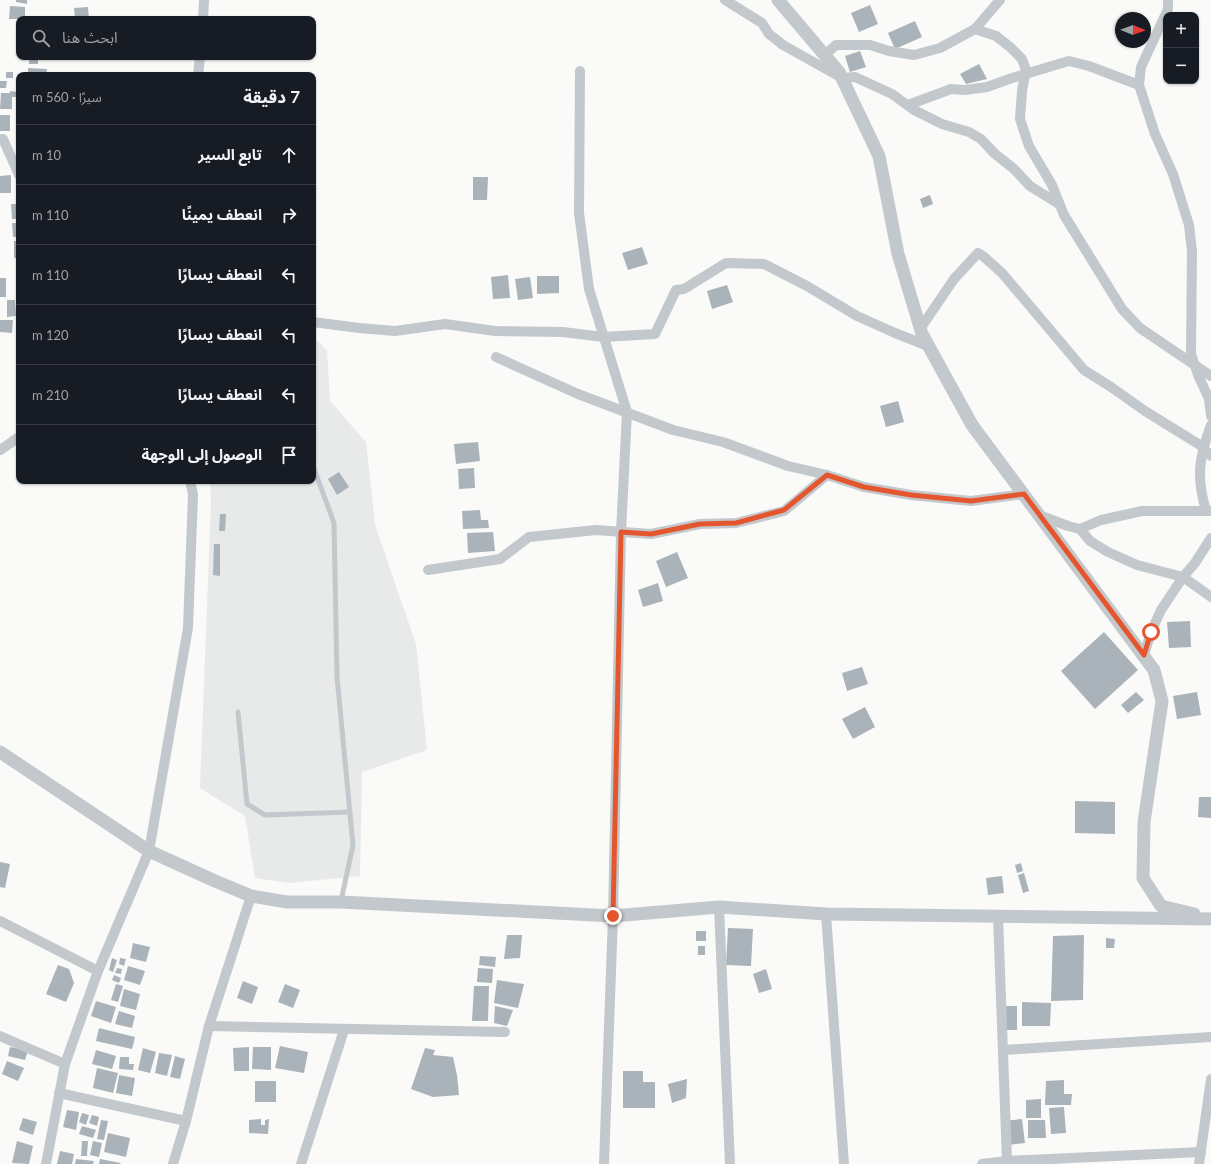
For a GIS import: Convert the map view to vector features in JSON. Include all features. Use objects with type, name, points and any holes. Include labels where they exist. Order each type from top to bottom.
[{"type":"street","points":[[203,16],[204,0]]},
{"type":"street","points":[[726,0],[762,23],[769,34],[783,45],[842,78],[855,77],[892,94],[908,105],[942,124],[969,132],[981,139],[1030,186],[1059,204]]},
{"type":"street","points":[[778,0],[839,72],[879,156],[898,254],[920,329],[972,425],[1154,670],[1162,701],[1144,822],[1143,878],[1161,906],[1211,919]]},
{"type":"street","points":[[826,56],[836,45],[870,45],[890,51],[914,55],[940,48],[975,28],[1000,0]]},
{"type":"street","points":[[1168,0],[1168,9],[1141,67],[1139,85],[1155,134],[1174,174],[1189,225],[1192,251],[1192,354],[1198,375],[1210,398],[1211,416]]},
{"type":"street","points":[[975,28],[996,36],[1022,58],[1026,70],[1022,91],[1020,119],[1029,146],[1052,185],[1064,216],[1122,309],[1140,328],[1211,376]]},
{"type":"street","points":[[198,72],[200,60]]},
{"type":"street","points":[[908,105],[952,89],[966,90],[987,87],[1069,60],[1139,85]]},
{"type":"street","points":[[580,71],[579,213],[589,289],[602,337],[627,412],[621,532],[613,916],[604,1164]]},
{"type":"street","points":[[0,139],[3,139],[16,168]]},
{"type":"street","points":[[920,329],[954,279],[978,253],[1002,272],[1084,370],[1203,448],[1211,456]]},
{"type":"street","points":[[316,322],[395,331],[445,324],[495,331],[563,332],[602,337],[656,334],[676,290],[684,289],[726,263],[764,264],[808,286],[857,316],[928,346]]},
{"type":"street","points":[[496,358],[578,394],[673,430],[723,442],[788,466],[827,475],[864,487],[911,495],[971,501],[1024,494]]},
{"type":"street","points":[[1080,529],[1101,520],[1142,511],[1208,511],[1201,493],[1200,463],[1203,448],[1211,425]]},
{"type":"street","points":[[0,450],[16,440]]},
{"type":"street","points":[[428,570],[500,559],[529,537],[596,530],[651,534],[700,524],[736,523],[784,510],[827,475]]},
{"type":"street","points":[[46,1164],[65,1064],[98,971],[149,851],[188,628],[193,494],[191,484]]},
{"type":"street","points":[[1039,515],[1080,529],[1090,541],[1108,552],[1137,565],[1183,577],[1211,597]]},
{"type":"street","points":[[1144,655],[1151,632],[1161,610],[1211,538]]},
{"type":"street","points":[[0,752],[149,851],[215,882],[252,896],[287,902],[341,902],[613,916],[719,907],[826,914],[1211,919]]},
{"type":"street","points":[[173,1164],[186,1121],[209,1026],[252,896]]},
{"type":"street","points":[[719,907],[730,1164]]},
{"type":"street","points":[[826,914],[844,1164]]},
{"type":"street","points":[[998,917],[1007,1161]]},
{"type":"street","points":[[0,921],[98,971]]},
{"type":"street","points":[[209,1026],[259,1026],[344,1030],[505,1032]]},
{"type":"street","points":[[301,1164],[344,1030]]},
{"type":"street","points":[[0,1036],[65,1064]]},
{"type":"street","points":[[1004,1050],[1211,1037]]},
{"type":"street","points":[[1199,1164],[1211,1079]]},
{"type":"street","points":[[59,1093],[186,1121]]},
{"type":"street","points":[[982,1164],[1007,1161],[1201,1152]]},
{"type":"lane","points":[[316,474],[334,522],[337,677],[353,845],[341,902]]},
{"type":"lane","points":[[238,712],[247,804],[265,815],[350,812]]},
{"type":"shaded area","points":[[316,340],[327,350],[330,401],[366,442],[375,525],[416,644],[427,750],[362,772],[360,876],[289,883],[255,878],[245,816],[200,788],[211,501],[210,484],[316,484]]},
{"type":"building","points":[[16,0],[27,0],[27,4],[16,2]]},
{"type":"building","points":[[870,5],[878,24],[859,32],[851,13]]},
{"type":"building","points":[[10,6],[25,7],[25,16],[16,16],[16,19],[9,19]]},
{"type":"building","points":[[88,7],[89,16],[75,16],[74,8]]},
{"type":"building","points":[[915,21],[922,37],[895,49],[888,33]]},
{"type":"building","points":[[860,51],[866,67],[850,72],[845,56]]},
{"type":"building","points":[[29,60],[38,60],[38,64],[29,64]]},
{"type":"building","points":[[979,64],[987,79],[966,84],[960,74]]},
{"type":"building","points":[[28,68],[47,69],[46,72],[28,72]]},
{"type":"building","points":[[6,72],[13,72],[13,78],[6,78]]},
{"type":"building","points":[[0,81],[7,81],[6,88],[0,88]]},
{"type":"building","points":[[10,91],[16,92],[16,97],[12,97],[12,109],[0,109],[1,93],[10,93]]},
{"type":"building","points":[[0,115],[10,115],[10,131],[0,131]]},
{"type":"building","points":[[11,175],[11,193],[0,193],[0,176]]},
{"type":"building","points":[[473,177],[488,177],[487,200],[473,200]]},
{"type":"building","points":[[930,195],[933,204],[923,208],[920,199]]},
{"type":"building","points":[[11,204],[16,204],[16,219],[12,219]]},
{"type":"building","points":[[12,223],[16,223],[16,237],[13,237]]},
{"type":"building","points":[[14,241],[16,241],[16,258],[14,258]]},
{"type":"building","points":[[642,247],[648,264],[628,270],[622,253]]},
{"type":"building","points":[[508,275],[510,298],[493,299],[491,277]]},
{"type":"building","points":[[537,276],[559,276],[559,293],[537,294]]},
{"type":"building","points":[[530,277],[533,298],[518,300],[515,279]]},
{"type":"building","points":[[0,278],[6,278],[6,297],[0,297]]},
{"type":"building","points":[[727,285],[733,302],[712,309],[707,291]]},
{"type":"building","points":[[7,300],[15,300],[16,316],[7,317]]},
{"type":"building","points":[[0,320],[13,320],[12,333],[0,332]]},
{"type":"building","points":[[898,401],[904,422],[886,427],[880,406]]},
{"type":"building","points":[[478,442],[480,461],[456,464],[454,444]]},
{"type":"building","points":[[474,468],[475,488],[459,489],[458,469]]},
{"type":"building","points":[[339,472],[349,487],[337,495],[328,479]]},
{"type":"building","points":[[480,510],[481,520],[488,520],[489,528],[463,529],[462,511]]},
{"type":"building","points":[[220,514],[226,514],[225,531],[219,531]]},
{"type":"building","points":[[493,532],[495,551],[468,553],[467,533]]},
{"type":"building","points":[[214,544],[220,544],[220,576],[213,575]]},
{"type":"building","points":[[677,552],[688,578],[666,587],[656,561]]},
{"type":"building","points":[[658,583],[663,601],[643,607],[638,590]]},
{"type":"building","points":[[1190,621],[1191,647],[1169,648],[1167,622]]},
{"type":"building","points":[[1104,632],[1138,670],[1095,709],[1061,671]]},
{"type":"building","points":[[862,667],[868,684],[847,691],[842,673]]},
{"type":"building","points":[[1136,692],[1144,700],[1128,713],[1121,705]]},
{"type":"building","points":[[1197,692],[1201,715],[1177,719],[1173,696]]},
{"type":"building","points":[[865,707],[875,727],[853,739],[842,719]]},
{"type":"building","points":[[1199,797],[1211,797],[1211,818],[1198,817]]},
{"type":"building","points":[[1075,801],[1115,802],[1115,834],[1075,833]]},
{"type":"building","points":[[0,862],[10,864],[5,888],[0,887]]},
{"type":"building","points":[[1021,863],[1023,871],[1017,873],[1015,865]]},
{"type":"building","points":[[1024,873],[1029,891],[1023,893],[1018,875]]},
{"type":"building","points":[[1002,876],[1004,893],[988,895],[986,878]]},
{"type":"building","points":[[728,928],[753,929],[751,966],[726,965]]},
{"type":"building","points":[[696,931],[706,931],[706,941],[696,941]]},
{"type":"building","points":[[507,935],[522,935],[520,958],[504,959]]},
{"type":"building","points":[[1084,935],[1083,1000],[1051,1001],[1053,936]]},
{"type":"building","points":[[1106,938],[1115,939],[1114,948],[1106,948]]},
{"type":"building","points":[[133,943],[150,947],[146,962],[130,958]]},
{"type":"building","points":[[698,946],[705,946],[705,955],[698,955]]},
{"type":"building","points":[[480,956],[496,957],[495,967],[479,965]]},
{"type":"building","points":[[112,958],[117,960],[113,972],[109,970]]},
{"type":"building","points":[[120,958],[126,959],[124,966],[119,964]]},
{"type":"building","points":[[58,965],[69,969],[74,983],[66,1002],[46,994]]},
{"type":"building","points":[[128,966],[145,971],[140,985],[124,980]]},
{"type":"building","points":[[117,968],[122,969],[121,974],[115,973]]},
{"type":"building","points":[[478,968],[493,969],[492,983],[477,982]]},
{"type":"building","points":[[766,969],[772,989],[759,993],[753,974]]},
{"type":"building","points":[[114,975],[121,978],[119,983],[112,980]]},
{"type":"building","points":[[497,980],[524,984],[518,1008],[494,1003]]},
{"type":"building","points":[[243,981],[258,987],[252,1004],[237,998]]},
{"type":"building","points":[[116,984],[123,986],[118,1002],[111,1000]]},
{"type":"building","points":[[285,984],[300,990],[293,1008],[278,1002]]},
{"type":"building","points":[[474,986],[489,986],[488,1021],[472,1021]]},
{"type":"building","points":[[124,989],[140,994],[136,1010],[120,1006]]},
{"type":"building","points":[[96,1001],[116,1007],[111,1023],[91,1016]]},
{"type":"building","points":[[1022,1002],[1051,1003],[1050,1026],[1022,1026]]},
{"type":"building","points":[[495,1006],[513,1010],[507,1026],[494,1023]]},
{"type":"building","points":[[1003,1006],[1017,1006],[1017,1030],[1003,1030]]},
{"type":"building","points":[[119,1011],[135,1016],[132,1028],[115,1024]]},
{"type":"building","points":[[99,1028],[135,1037],[132,1049],[96,1041]]},
{"type":"building","points":[[280,1046],[308,1052],[304,1073],[275,1068]]},
{"type":"building","points":[[10,1047],[28,1050],[25,1060],[8,1056]]},
{"type":"building","points":[[249,1047],[249,1071],[234,1071],[233,1048]]},
{"type":"building","points":[[253,1047],[271,1047],[271,1070],[252,1069]]},
{"type":"building","points":[[143,1048],[156,1052],[150,1073],[138,1070]]},
{"type":"building","points":[[425,1048],[435,1050],[433,1055],[453,1057],[459,1095],[433,1097],[411,1089]]},
{"type":"building","points":[[96,1050],[116,1056],[112,1069],[92,1064]]},
{"type":"building","points":[[159,1053],[172,1055],[167,1076],[155,1073]]},
{"type":"building","points":[[175,1056],[185,1059],[180,1079],[170,1077]]},
{"type":"building","points":[[120,1057],[129,1057],[129,1064],[134,1064],[133,1070],[119,1069]]},
{"type":"building","points":[[7,1061],[24,1068],[18,1081],[2,1074]]},
{"type":"building","points":[[97,1068],[118,1073],[113,1093],[93,1088]]},
{"type":"building","points":[[623,1071],[643,1071],[643,1082],[655,1082],[655,1108],[623,1108]]},
{"type":"building","points":[[119,1075],[135,1078],[132,1096],[116,1093]]},
{"type":"building","points":[[687,1079],[686,1098],[672,1103],[668,1084]]},
{"type":"building","points":[[1064,1080],[1064,1094],[1072,1094],[1071,1105],[1045,1105],[1046,1081]]},
{"type":"building","points":[[255,1081],[276,1081],[276,1102],[255,1102]]},
{"type":"building","points":[[1041,1099],[1041,1118],[1026,1118],[1026,1100]]},
{"type":"building","points":[[1064,1107],[1066,1133],[1051,1134],[1049,1108]]},
{"type":"building","points":[[67,1110],[79,1112],[76,1130],[63,1127]]},
{"type":"building","points":[[82,1113],[89,1115],[86,1125],[79,1122]]},
{"type":"building","points":[[92,1115],[99,1117],[97,1126],[89,1123]]},
{"type":"building","points":[[23,1118],[37,1122],[33,1135],[19,1130]]},
{"type":"building","points":[[261,1119],[261,1125],[265,1125],[265,1120],[269,1119],[268,1134],[249,1133],[249,1120]]},
{"type":"building","points":[[1022,1119],[1025,1143],[1008,1145],[1002,1121]]},
{"type":"building","points":[[101,1120],[108,1121],[104,1140],[97,1139]]},
{"type":"building","points":[[1028,1120],[1045,1120],[1046,1138],[1028,1138]]},
{"type":"building","points":[[82,1126],[96,1130],[93,1138],[79,1134]]},
{"type":"building","points":[[108,1133],[130,1138],[126,1157],[104,1152]]},
{"type":"building","points":[[17,1141],[33,1146],[29,1164],[12,1163]]},
{"type":"building","points":[[82,1141],[88,1141],[87,1156],[81,1156]]},
{"type":"building","points":[[93,1141],[102,1143],[99,1157],[90,1155]]},
{"type":"building","points":[[60,1151],[74,1154],[72,1164],[57,1164]]},
{"type":"building","points":[[76,1159],[94,1161],[93,1164],[75,1164]]},
{"type":"building","points":[[100,1159],[121,1163],[99,1164]]},
{"type":"route","points":[[613,916],[621,532],[651,534],[700,524],[736,523],[784,510],[827,475],[864,487],[911,495],[971,501],[1024,494],[1144,655],[1151,632]]}]
